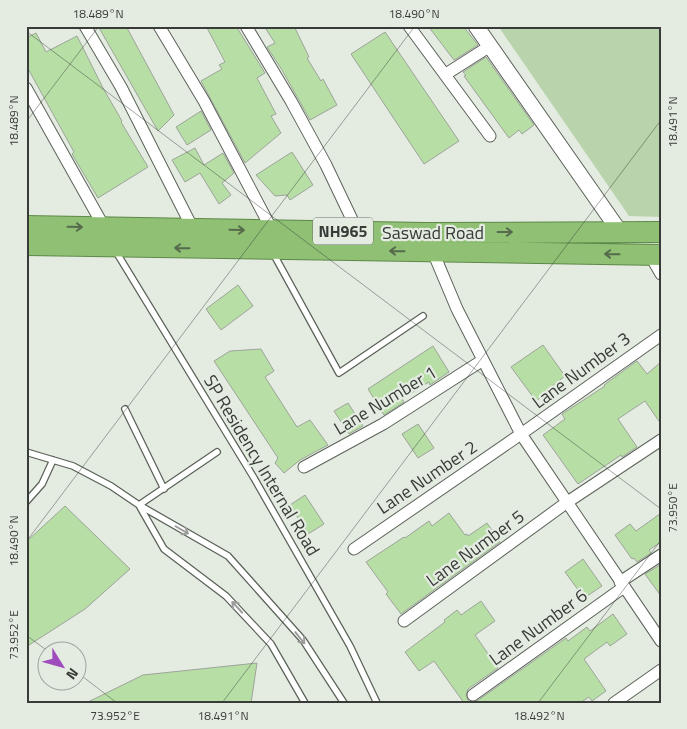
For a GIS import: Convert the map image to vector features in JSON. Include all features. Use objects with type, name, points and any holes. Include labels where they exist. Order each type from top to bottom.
[{"type":"highway","name":"Saswad Road","points":[[26,226],[194,229],[271,240],[433,252],[655,255]]},
{"type":"highway","name":"Saswad Road","points":[[30,245],[113,246],[271,240],[358,232],[661,232]]},
{"type":"street","points":[[85,26],[121,87],[194,229]]},
{"type":"street","points":[[159,26],[204,101],[271,240]]},
{"type":"street","points":[[246,26],[326,166],[358,232]]},
{"type":"street","points":[[409,26],[490,136]]},
{"type":"street","points":[[476,26],[620,232]]},
{"type":"street","points":[[446,74],[490,46]]},
{"type":"street","points":[[26,88],[104,227]]},
{"type":"street","points":[[433,252],[457,309],[521,434],[661,641]]},
{"type":"street","points":[[655,255],[661,274]]},
{"type":"street","name":"Lane Number 3","points":[[521,434],[661,335]]},
{"type":"street","name":"Lane Number 1","points":[[304,467],[383,424],[483,360]]},
{"type":"street","name":"Lane Number 2","points":[[354,549],[521,434]]},
{"type":"street","name":"Lane Number 5","points":[[404,621],[566,503],[661,440]]},
{"type":"street","name":"Lane Number 6","points":[[473,695],[661,555]]},
{"type":"street","points":[[614,703],[661,670]]},
{"type":"lane","points":[[271,240],[339,373],[423,316]]},
{"type":"lane","name":"SP Residency Internal Road","points":[[113,246],[262,493],[350,646],[376,703]]},
{"type":"lane","points":[[125,409],[164,489]]},
{"type":"lane","points":[[26,452],[72,466],[111,486],[139,505],[228,556],[303,640],[344,703]]},
{"type":"lane","points":[[139,505],[217,452]]},
{"type":"lane","points":[[26,502],[42,484],[53,460]]},
{"type":"lane","points":[[139,505],[164,549],[226,596],[271,644],[306,703]]},
{"type":"green space","points":[[498,26],[661,26],[661,217],[629,216]]},
{"type":"building","points":[[98,26],[126,26],[174,115],[158,131]]},
{"type":"building","points":[[206,26],[236,26],[265,73],[257,78],[276,114],[271,116],[281,133],[245,163],[201,81],[222,69],[219,65],[225,62]]},
{"type":"building","points":[[264,26],[294,26],[309,57],[307,58],[321,81],[323,79],[337,105],[310,120],[267,47],[275,43]]},
{"type":"building","points":[[428,26],[463,26],[478,45],[454,60]]},
{"type":"building","points":[[385,32],[459,141],[424,164],[351,54]]},
{"type":"building","points":[[36,33],[46,52],[77,36],[121,122],[148,167],[98,198],[72,154],[74,152],[26,65],[26,38]]},
{"type":"building","points":[[486,57],[534,125],[522,134],[519,130],[509,138],[464,76],[466,75],[463,72]]},
{"type":"building","points":[[201,111],[211,130],[187,145],[176,127]]},
{"type":"building","points":[[195,148],[204,165],[223,153],[234,173],[222,183],[231,195],[219,204],[200,173],[185,182],[172,160]]},
{"type":"building","points":[[292,152],[313,185],[290,200],[287,195],[275,196],[256,175]]},
{"type":"building","points":[[238,285],[253,306],[221,330],[206,309]]},
{"type":"building","points":[[543,345],[565,376],[536,401],[511,367]]},
{"type":"building","points":[[433,346],[449,372],[430,385],[429,382],[402,399],[404,402],[384,415],[368,389]]},
{"type":"building","points":[[261,349],[274,371],[265,377],[297,427],[310,420],[328,445],[300,460],[284,473],[275,463],[278,458],[214,361],[230,351]]},
{"type":"building","points":[[637,361],[647,374],[661,362],[661,424],[645,401],[618,419],[637,447],[622,457],[621,455],[578,484],[543,435],[565,419],[562,414],[605,386]]},
{"type":"building","points":[[348,403],[363,426],[349,434],[334,411]]},
{"type":"building","points":[[418,424],[434,448],[418,458],[402,434]]},
{"type":"building","points":[[305,495],[324,524],[308,534],[290,505]]},
{"type":"building","points":[[65,506],[130,569],[85,609],[26,647],[26,542]]},
{"type":"building","points":[[449,513],[465,535],[467,534],[468,536],[487,523],[500,542],[401,614],[366,562],[429,521],[432,526]]},
{"type":"building","points":[[661,513],[661,542],[649,550],[651,553],[637,562],[634,558],[632,559],[615,535],[630,524],[636,531]]},
{"type":"building","points":[[583,559],[602,586],[584,598],[565,572]]},
{"type":"building","points":[[661,566],[661,596],[645,574]]},
{"type":"building","points":[[481,601],[495,621],[475,635],[498,668],[468,689],[466,695],[469,702],[477,701],[566,638],[568,641],[587,627],[590,631],[613,614],[627,634],[610,646],[607,642],[584,659],[606,691],[592,701],[589,697],[580,703],[464,703],[434,661],[419,671],[405,652],[445,622],[444,620],[457,610],[461,615]]},
{"type":"building","points":[[257,663],[251,703],[86,703],[143,675]]}]
